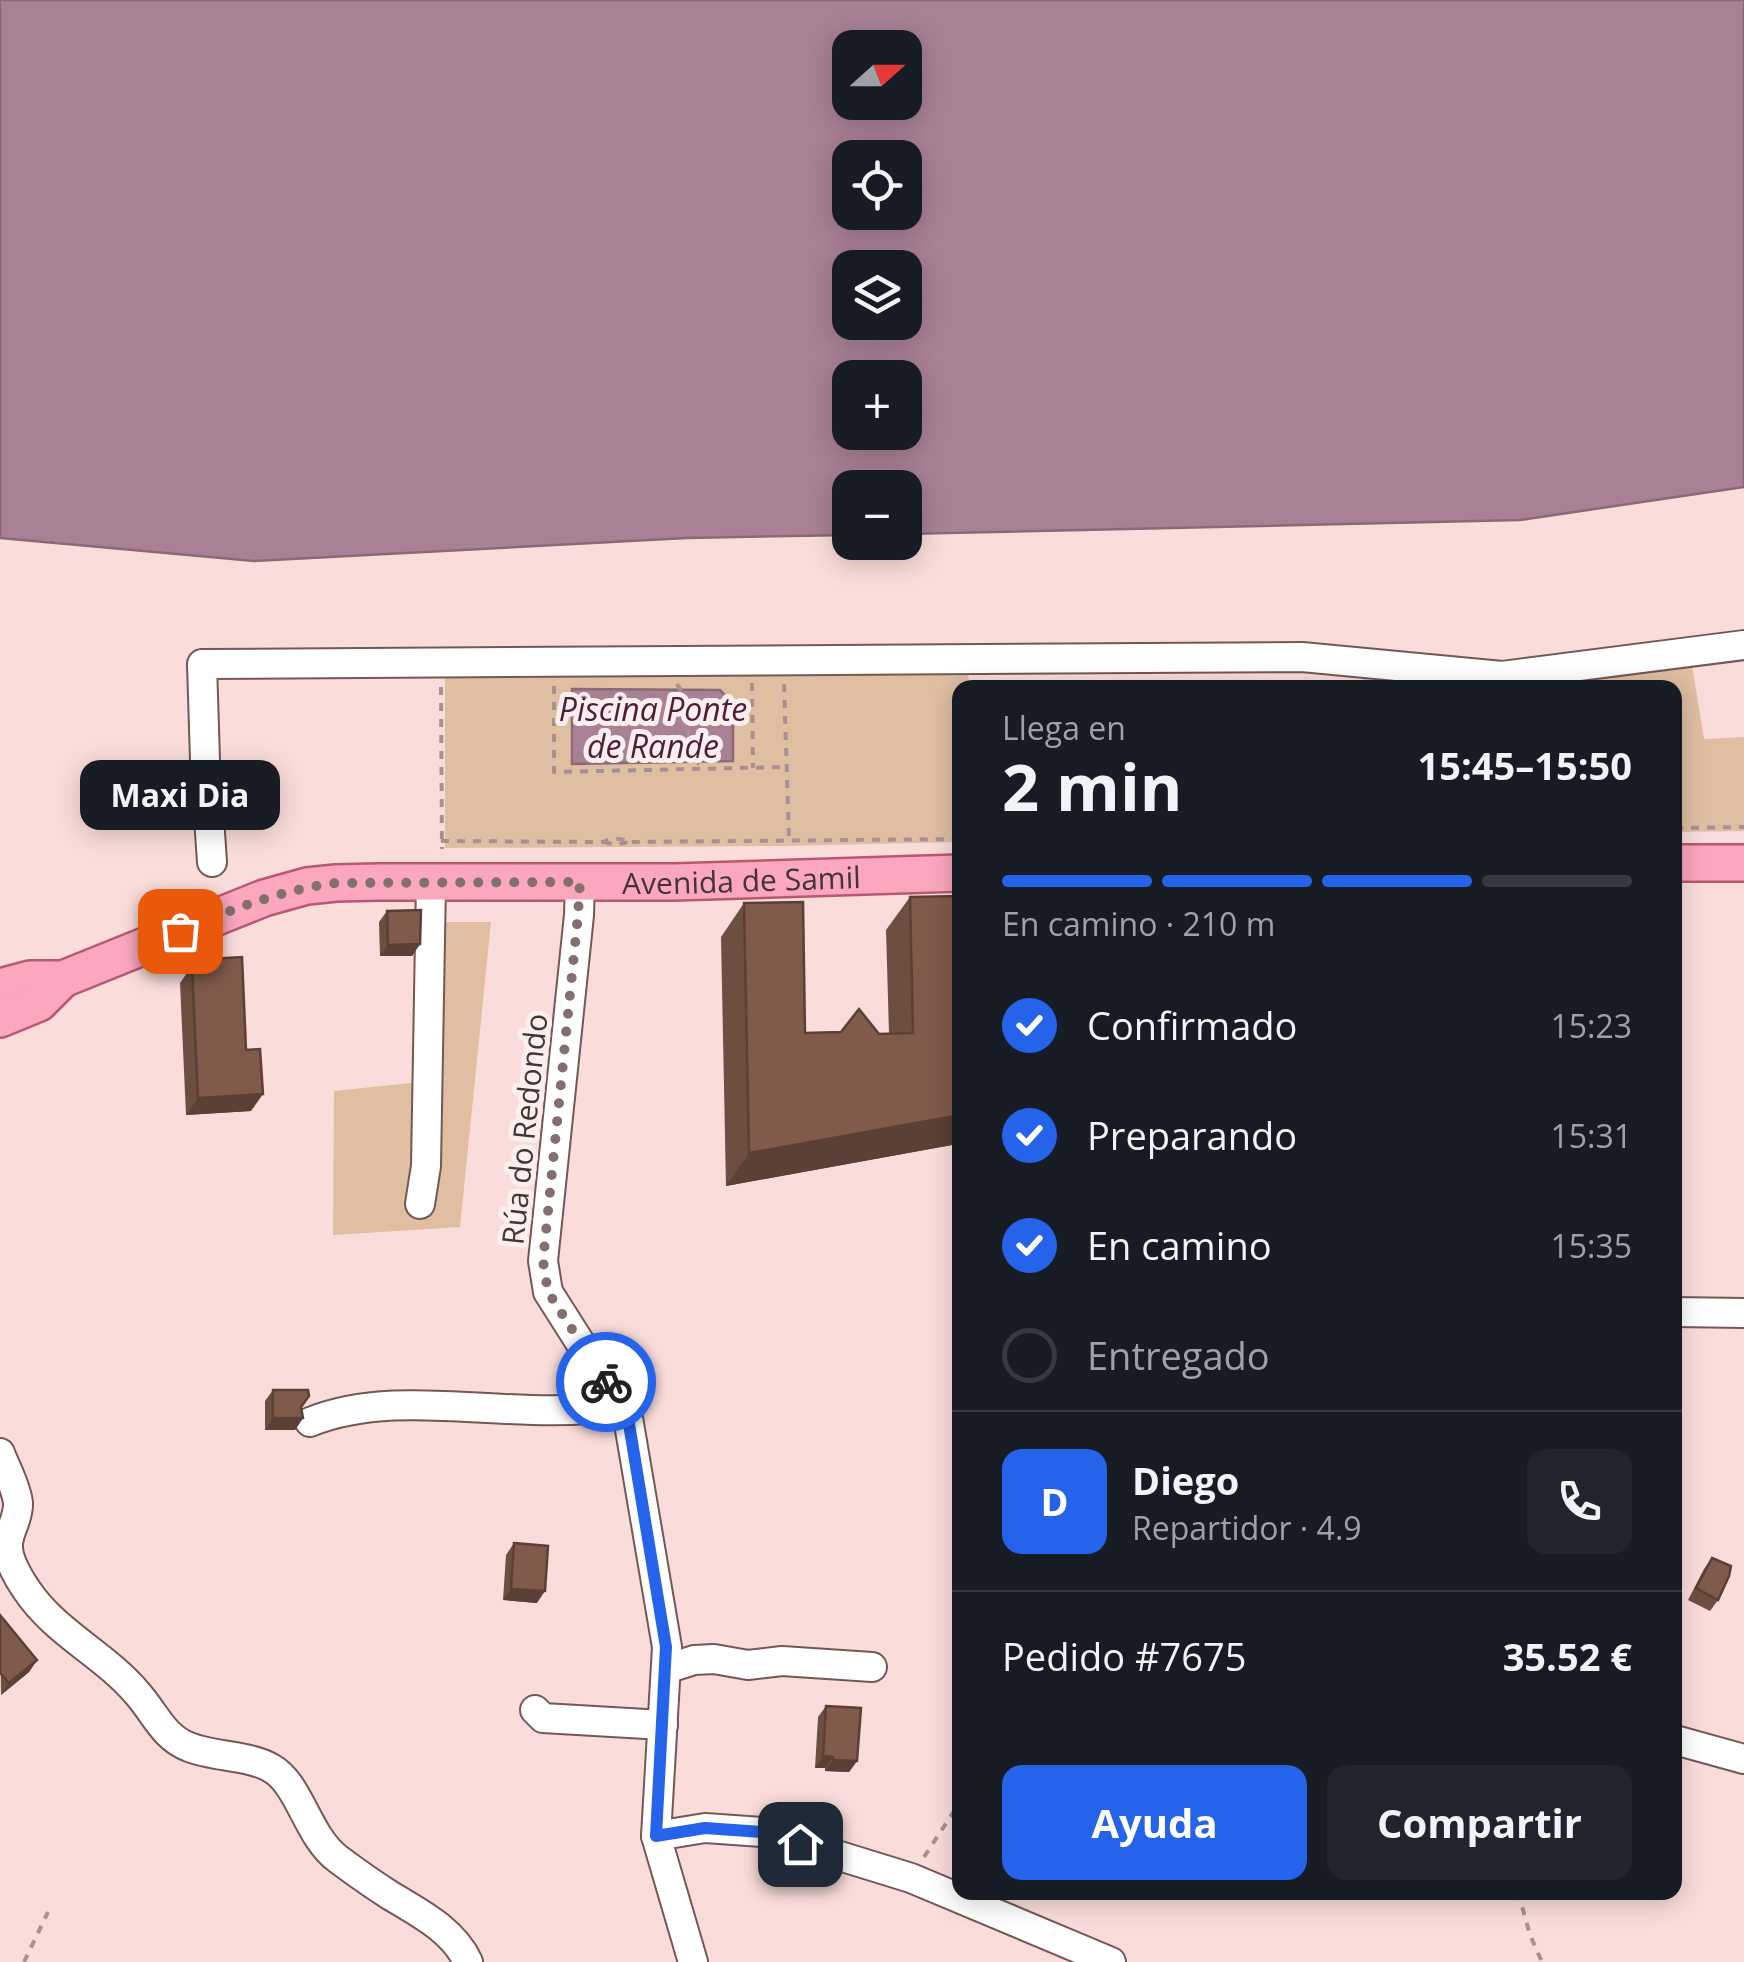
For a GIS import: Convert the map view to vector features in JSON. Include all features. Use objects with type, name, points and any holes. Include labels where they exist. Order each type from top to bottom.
[{"type":"main road","points":[[1682,863],[1744,863]]},
{"type":"main road","name":"Avenida de Samil","points":[[0,1019],[39,1003],[63,979],[286,891],[436,866],[580,882],[952,873]]},
{"type":"main road","name":"Avenida de Samil","points":[[0,987],[30,978],[63,979]]},
{"type":"street","points":[[212,862],[202,664],[1302,657],[1502,676],[1744,645]]},
{"type":"street","points":[[420,1204],[426,1166],[436,866]]},
{"type":"street","name":"Rúa do Redondo","points":[[580,882],[543,1261],[548,1292],[628,1418],[666,1647],[656,1836],[693,1962]]},
{"type":"street","points":[[1682,1312],[1744,1313]]},
{"type":"street","points":[[310,1422],[334,1412],[375,1408],[564,1410],[620,1404]]},
{"type":"street","points":[[0,1453],[18,1500],[18,1512],[4,1546],[37,1604],[64,1632],[119,1674],[171,1738],[190,1748],[271,1768],[288,1784],[322,1845],[447,1934],[461,1947],[468,1962]]},
{"type":"street","points":[[666,1669],[694,1660],[714,1659],[748,1665],[782,1661],[872,1667]]},
{"type":"street","points":[[536,1710],[543,1718],[662,1725]]},
{"type":"street","points":[[1682,1742],[1744,1759]]},
{"type":"street","points":[[656,1836],[705,1828],[762,1832],[911,1878],[952,1895]]},
{"type":"street","points":[[963,1900],[1111,1962]]},
{"type":"path","points":[[784,659],[789,849]]},
{"type":"path","points":[[752,660],[753,768]]},
{"type":"path","points":[[554,661],[554,772],[786,767]]},
{"type":"path","points":[[436,866],[441,841],[441,662]]},
{"type":"path","points":[[677,685],[689,704],[688,752],[704,769]]},
{"type":"path","points":[[1682,828],[1744,827]]},
{"type":"path","points":[[604,842],[616,848],[628,842],[918,843],[952,840]]},
{"type":"path","points":[[441,841],[628,842]]},
{"type":"path","points":[[911,1878],[952,1814]]},
{"type":"path","points":[[1520,1900],[1542,1962]]},
{"type":"path","points":[[24,1962],[48,1912]]},
{"type":"shaded area","points":[[1692,665],[1704,739],[1744,737],[1744,831],[1682,832],[1682,680],[1594,680]]},
{"type":"shaded area","points":[[968,670],[969,680],[952,680],[952,842],[445,848],[445,674]]},
{"type":"shaded area","points":[[424,922],[491,922],[460,1227],[333,1235],[334,1091],[420,1082]]},
{"type":"water","points":[[0,0],[1744,0],[1744,487],[1520,520],[922,534],[922,470],[832,470],[832,535],[687,538],[254,561],[0,538]]},
{"type":"water","name":"Piscina Ponte de Rande","points":[[572,689],[720,690],[733,704],[733,761],[572,764]]},
{"type":"building","points":[[952,896],[952,1116],[749,1153],[744,903],[803,902],[805,1033],[841,1032],[859,1009],[879,1034],[913,1033],[910,897]]},
{"type":"building","points":[[421,910],[420,944],[388,945],[387,911]]},
{"type":"building","points":[[242,957],[246,1050],[260,1049],[263,1094],[198,1098],[192,966],[210,965],[210,959]]},
{"type":"building","points":[[273,1390],[308,1390],[309,1396],[301,1407],[303,1418],[273,1418]]},
{"type":"building","points":[[514,1543],[548,1546],[545,1591],[511,1589]]},
{"type":"building","points":[[1712,1558],[1731,1566],[1718,1600],[1696,1588]]},
{"type":"building","points":[[0,1615],[37,1660],[9,1683],[0,1673]]},
{"type":"building","points":[[826,1706],[861,1708],[857,1761],[823,1756]]},
{"type":"way so far","points":[[180,931],[264,898],[308,886],[580,882],[543,1261],[548,1292],[606,1382]]},
{"type":"place","name":"Maxi Dia","points":[[180,931]]},
{"type":"route","points":[[606,1382],[628,1418],[664,1624],[656,1836],[705,1828],[762,1832],[800,1844]]}]
